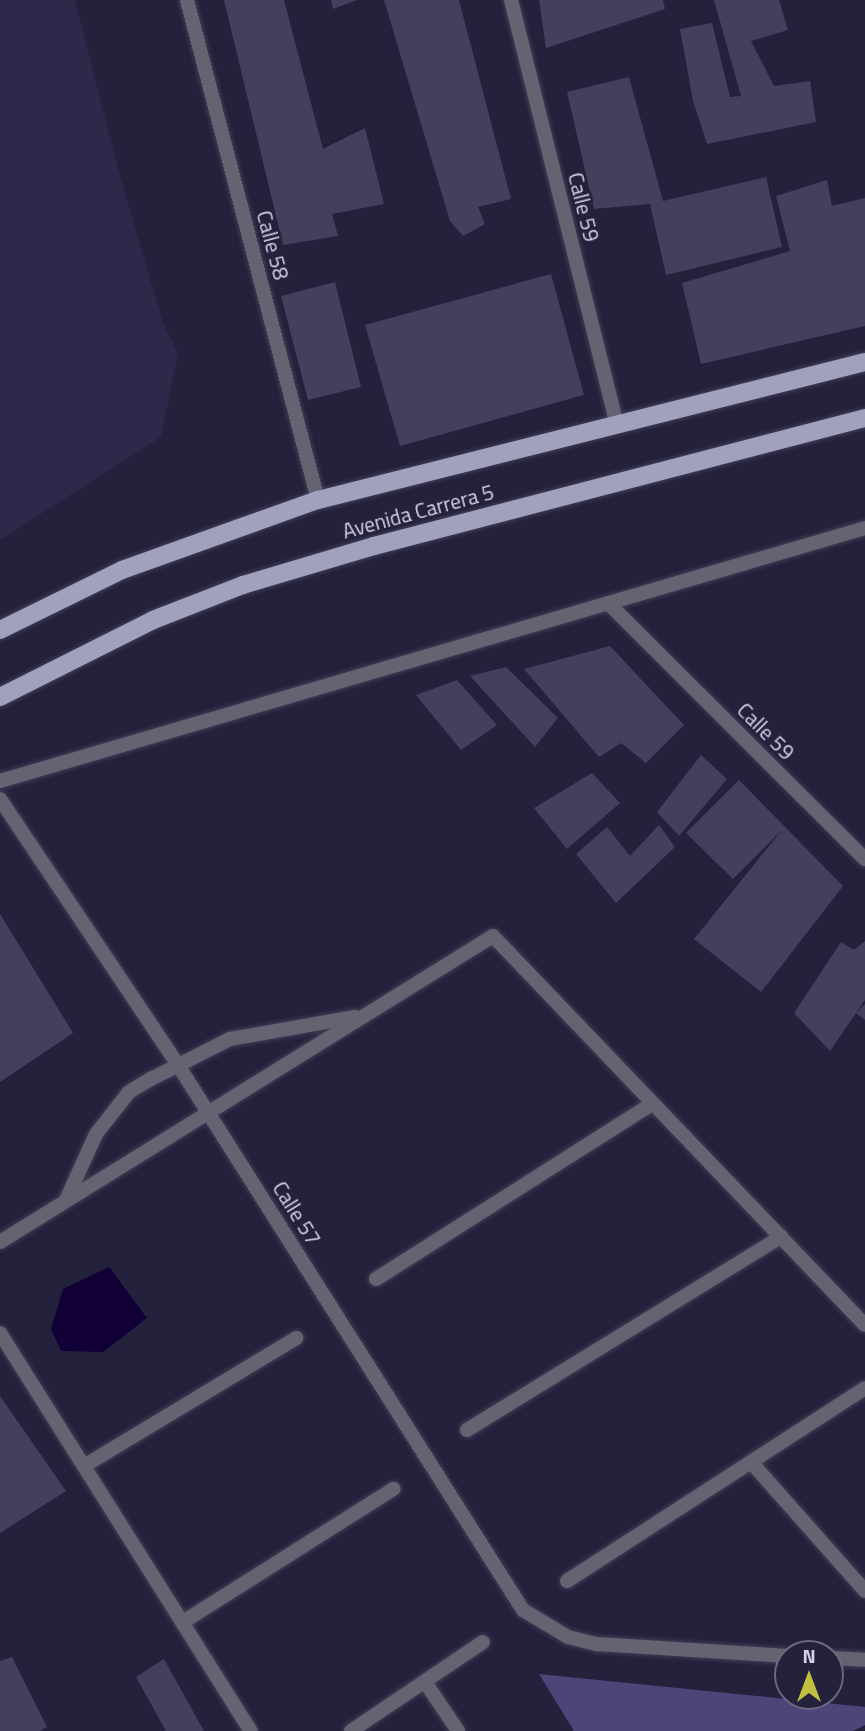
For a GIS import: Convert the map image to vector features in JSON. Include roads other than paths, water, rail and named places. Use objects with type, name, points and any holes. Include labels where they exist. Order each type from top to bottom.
[{"type":"main road","name":"Avenida Carrera 5","points":[[0,630],[122,570],[318,500],[865,362]]},
{"type":"main road","name":"Avenida Carrera 5","points":[[0,696],[141,626],[243,585],[351,552],[865,418]]},
{"type":"street","name":"Calle 58","points":[[187,0],[318,500]]},
{"type":"street","name":"Calle 59","points":[[511,0],[617,425]]},
{"type":"street","points":[[0,781],[865,528]]},
{"type":"street","name":"Calle 59","points":[[608,603],[865,859]]},
{"type":"street","name":"Calle 57","points":[[0,799],[178,1065],[523,1610],[569,1637],[597,1644],[774,1655]]},
{"type":"street","points":[[0,1242],[207,1111],[493,936],[865,1325]]},
{"type":"street","points":[[67,1199],[96,1134],[129,1092],[230,1039],[363,1016]]},
{"type":"street","points":[[376,1279],[653,1103]]},
{"type":"street","points":[[467,1430],[781,1237]]},
{"type":"street","points":[[0,1333],[251,1731]]},
{"type":"street","points":[[84,1466],[296,1338]]},
{"type":"street","points":[[567,1581],[865,1388]]},
{"type":"street","points":[[751,1462],[865,1591]]},
{"type":"street","points":[[183,1622],[393,1489]]},
{"type":"street","points":[[351,1731],[484,1642]]},
{"type":"street","points":[[844,1659],[865,1660]]},
{"type":"street","points":[[425,1682],[458,1731]]}]
